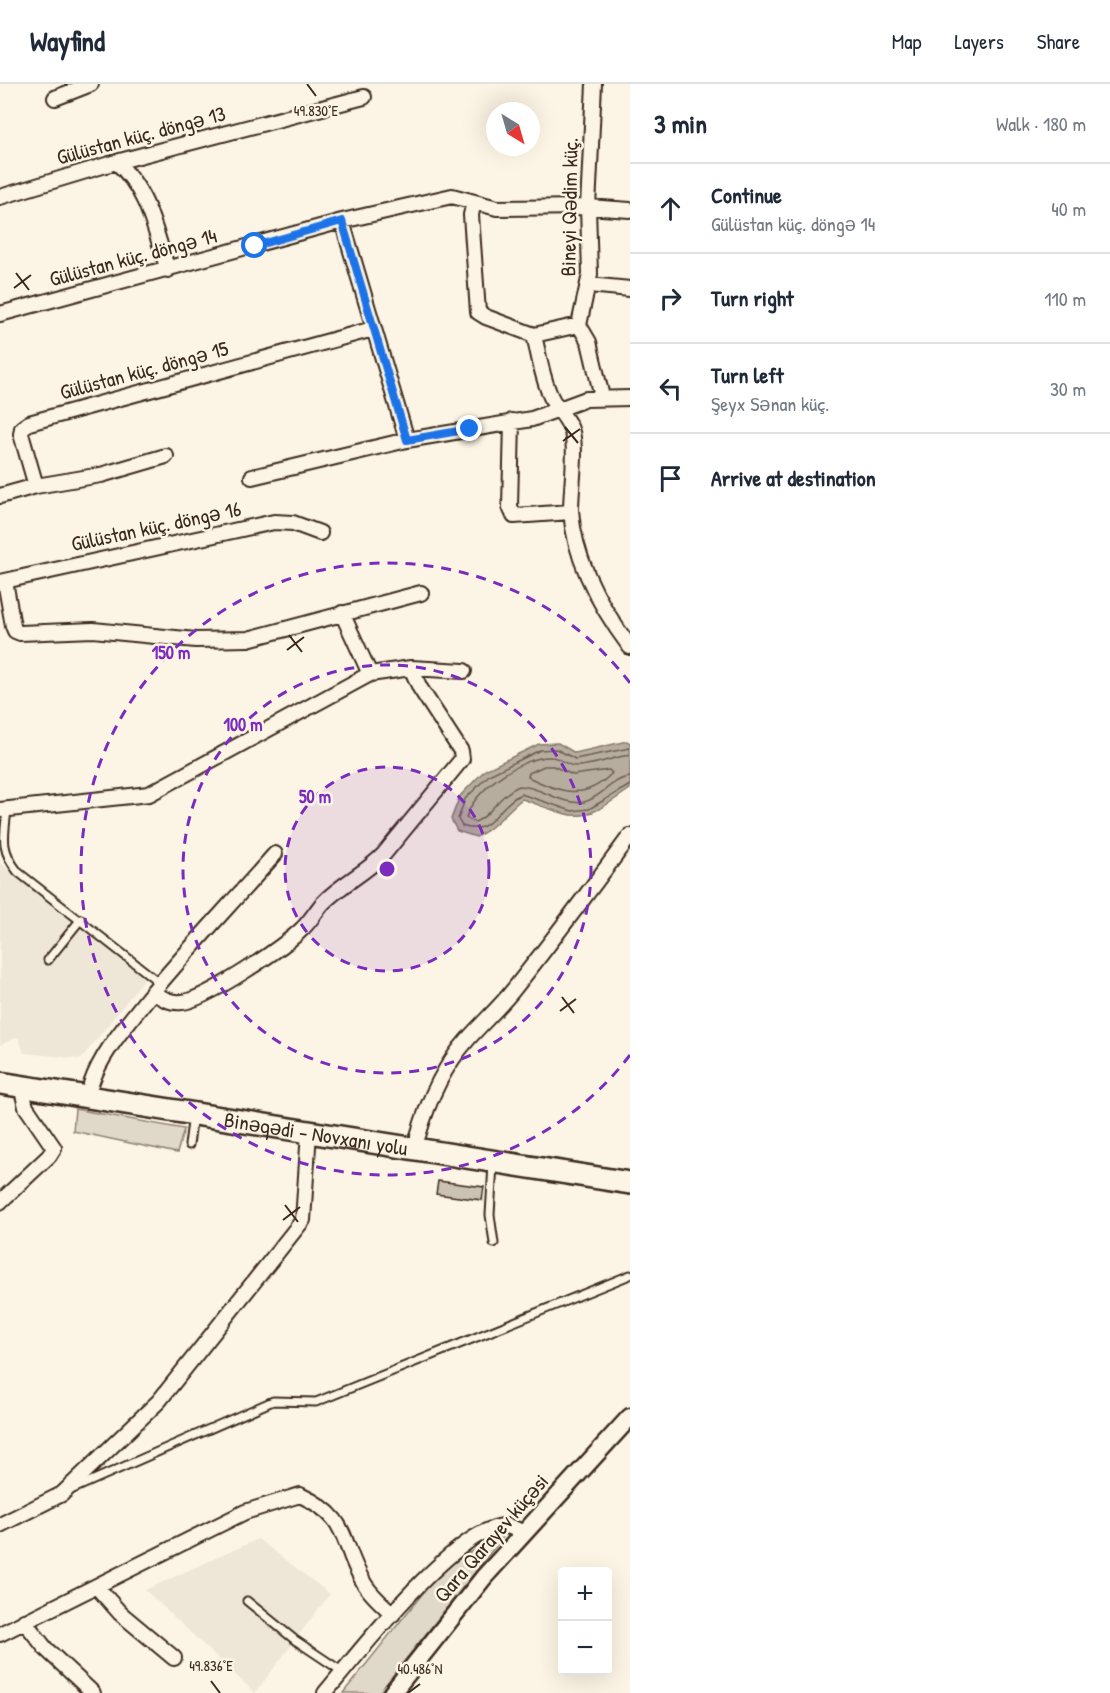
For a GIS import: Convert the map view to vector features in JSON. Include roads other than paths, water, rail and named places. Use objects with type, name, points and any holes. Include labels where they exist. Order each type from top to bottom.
[{"type":"main road","points":[[0,1070],[630,1170]]},
{"type":"main road","name":"Binəqədi - Novxanı yolu","points":[[10,1084],[630,1183]]},
{"type":"street","points":[[55,98],[91,84]]},
{"type":"street","name":"Bineyi Qədim küç.","points":[[579,325],[579,315],[589,285],[588,207],[594,84]]},
{"type":"street","name":"Gülüstan küç. döngə 13","points":[[0,197],[116,162],[364,97]]},
{"type":"street","points":[[116,162],[132,175],[141,190],[168,270]]},
{"type":"street","name":"Gülüstan küç. döngə 14","points":[[0,314],[342,221],[452,196],[497,208],[588,207],[630,210]]},
{"type":"street","points":[[474,202],[471,215],[478,312],[534,335],[579,325],[589,342],[602,397]]},
{"type":"street","points":[[342,221],[407,440]]},
{"type":"street","points":[[589,285],[630,289]]},
{"type":"street","name":"Gülüstan küç. döngə 15","points":[[36,486],[21,434],[22,428],[29,423],[373,329]]},
{"type":"street","points":[[534,335],[546,386],[557,409],[567,419],[573,434],[572,512],[587,577],[625,630],[630,648]]},
{"type":"street","points":[[252,477],[407,440],[532,419],[557,409],[602,397],[630,398]]},
{"type":"street","points":[[512,421],[510,507],[514,516],[572,512]]},
{"type":"street","points":[[0,496],[36,486],[101,475],[166,456]]},
{"type":"street","name":"Gülüstan küç. döngə 16","points":[[2,581],[274,522],[293,523],[320,533]]},
{"type":"street","points":[[2,581],[13,626],[15,631],[20,633],[93,630],[196,640],[248,639],[421,593]]},
{"type":"street","points":[[342,614],[370,674]]},
{"type":"street","points":[[157,987],[167,1001],[185,1002],[207,994],[287,941],[303,929],[324,902],[384,854],[462,759],[461,751],[420,688],[411,668]]},
{"type":"street","points":[[3,810],[149,794],[370,674],[411,668],[464,671]]},
{"type":"street","points":[[418,1136],[426,1106],[442,1075],[466,1041],[504,1002],[630,836]]},
{"type":"street","points":[[91,1084],[98,1064],[108,1048],[157,987],[275,854]]},
{"type":"street","points":[[0,1202],[49,1156],[54,1148],[10,1084]]},
{"type":"street","points":[[0,1525],[62,1494],[159,1401],[303,1220],[309,1132]]},
{"type":"street","name":"Qara Qarayev küçəsi","points":[[392,1693],[523,1533],[630,1417]]},
{"type":"street","points":[[0,1634],[245,1512],[300,1495],[322,1505],[338,1522],[364,1584],[393,1614]]},
{"type":"street","points":[[325,1693],[393,1614],[452,1552],[467,1541],[504,1526],[523,1533]]},
{"type":"street","points":[[97,1587],[120,1613],[174,1658]]},
{"type":"street","points":[[24,1621],[46,1649],[93,1693]]},
{"type":"lane","points":[[3,810],[3,845],[6,858],[18,872],[81,919],[157,987]]},
{"type":"lane","points":[[48,960],[81,919]]},
{"type":"lane","points":[[189,1145],[194,1113]]},
{"type":"lane","points":[[494,1161],[490,1215],[495,1244]]},
{"type":"lane","points":[[62,1494],[273,1401],[316,1402],[630,1275]]},
{"type":"lane","points":[[247,1601],[295,1640],[343,1672]]},
{"type":"water","points":[[627,741],[630,743],[630,789],[588,814],[568,814],[522,799],[489,829],[476,837],[457,831],[451,819],[460,796],[485,770],[539,744],[558,743],[575,753]]}]
